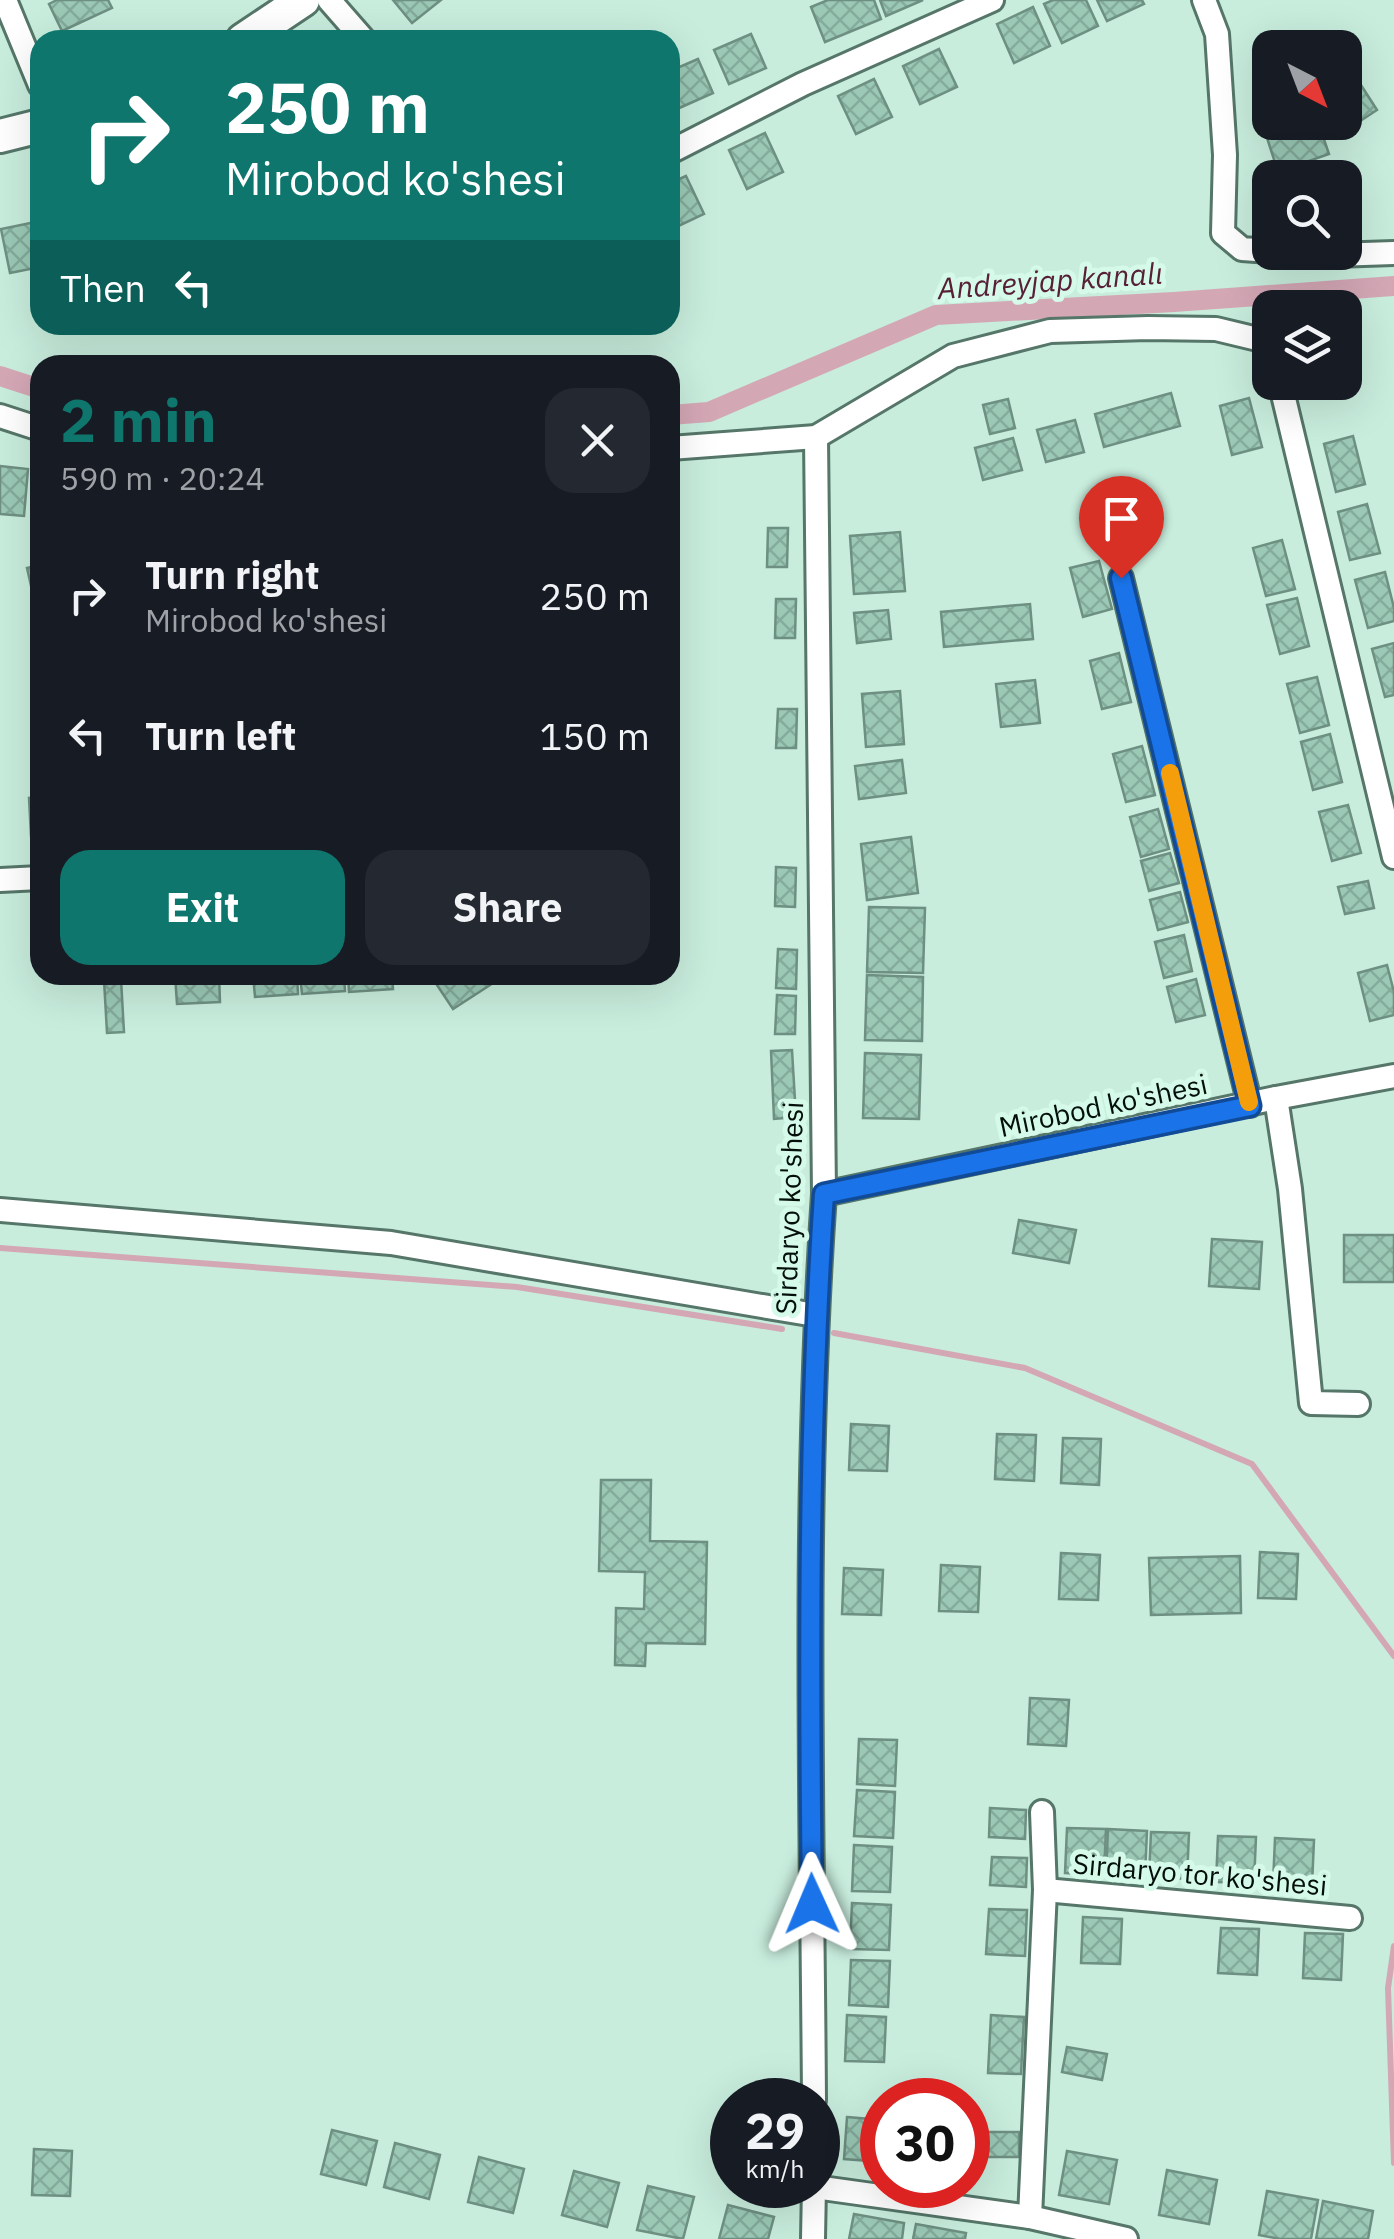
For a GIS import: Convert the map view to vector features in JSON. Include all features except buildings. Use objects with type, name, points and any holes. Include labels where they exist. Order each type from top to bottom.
[{"type":"street","points":[[5,0],[30,61]]},
{"type":"street","points":[[258,30],[303,0]]},
{"type":"street","points":[[330,0],[356,30]]},
{"type":"street","points":[[680,147],[803,84],[992,0]]},
{"type":"street","points":[[1204,0],[1216,34],[1224,155],[1223,233],[1242,248],[1252,249]]},
{"type":"street","points":[[0,136],[30,128]]},
{"type":"street","points":[[1362,254],[1394,252]]},
{"type":"street","points":[[680,447],[816,437],[952,356],[1050,331],[1216,329],[1252,338]]},
{"type":"street","points":[[1284,400],[1394,858]]},
{"type":"street","points":[[0,416],[30,425]]},
{"type":"street","name":"Sirdaryo ko'shesi","points":[[814,2078],[810,1590],[816,1315],[824,1194],[816,437]]},
{"type":"street","points":[[1121,578],[1250,1106]]},
{"type":"street","points":[[0,880],[30,878]]},
{"type":"street","name":"Mirobod ko'shesi","points":[[824,1194],[1394,1076]]},
{"type":"street","points":[[1276,1098],[1290,1190],[1312,1403],[1358,1404]]},
{"type":"street","points":[[0,1210],[391,1243],[816,1315]]},
{"type":"street","points":[[1030,2217],[1045,1890],[1042,1812]]},
{"type":"street","name":"Sirdaryo tor ko'shesi","points":[[1045,1890],[1350,1918]]},
{"type":"street","points":[[840,2190],[1030,2217],[1126,2239]]},
{"type":"street","points":[[813,2239],[814,2208]]},
{"type":"waterway","name":"Andreyjap kanalı","points":[[680,414],[709,412],[936,315],[1394,286]]},
{"type":"waterway","name":"Andreyjap kanalı","points":[[0,376],[30,386]]},
{"type":"waterway","points":[[0,1248],[517,1287],[782,1329]]},
{"type":"waterway","points":[[834,1333],[1025,1368],[1252,1464],[1394,1656]]},
{"type":"waterway","points":[[1394,1946],[1388,1988],[1394,2163]]},
{"type":"slow traffic","points":[[1170,773],[1249,1102]]},
{"type":"route","points":[[812,1904],[810,1590],[816,1315],[824,1194],[1250,1106],[1121,578]]}]
